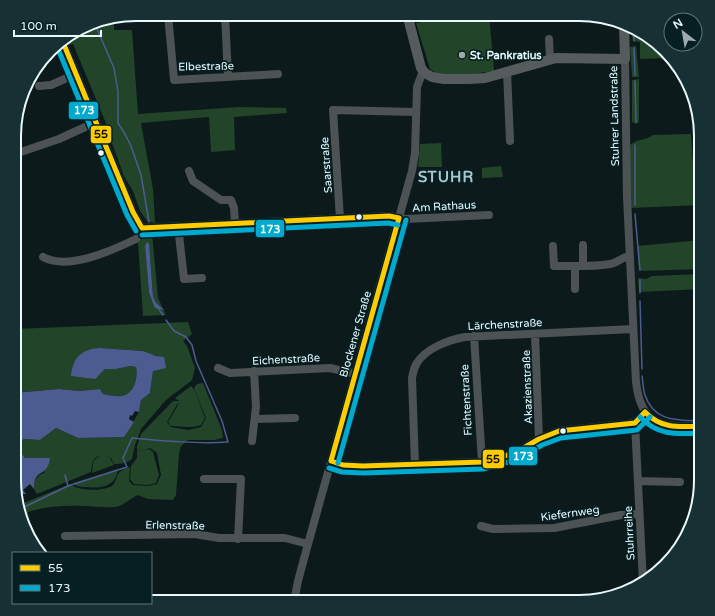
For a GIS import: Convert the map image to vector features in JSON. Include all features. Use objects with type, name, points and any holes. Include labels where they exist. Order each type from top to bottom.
[{"type":"main road","points":[[409,21],[416,45],[419,63],[423,71]]},
{"type":"main road","points":[[624,31],[625,59]]},
{"type":"main road","name":"Stuhrer Landstraße","points":[[423,71],[432,77],[462,80],[485,78],[550,59],[625,59]]},
{"type":"street","name":"Elbestraße","points":[[169,21],[174,80],[278,74]]},
{"type":"street","points":[[224,21],[228,77]]},
{"type":"street","points":[[549,39],[550,59]]},
{"type":"street","points":[[43,257],[53,261],[88,259],[136,239],[141,234],[142,228],[133,212],[64,46]]},
{"type":"street","name":"Stuhrer Landstraße","points":[[625,59],[626,172],[636,390],[638,399],[645,412]]},
{"type":"street","name":"Blockener Straße","points":[[295,595],[308,544],[412,170],[415,153],[415,112],[417,87],[423,71]]},
{"type":"street","points":[[507,71],[510,141]]},
{"type":"street","points":[[39,86],[51,85],[76,74]]},
{"type":"street","name":"Saarstraße","points":[[340,219],[333,110],[415,112]]},
{"type":"street","points":[[21,152],[60,139],[96,122]]},
{"type":"street","points":[[190,170],[193,181],[222,200],[231,200],[234,208],[235,223]]},
{"type":"street","name":"Am Rathaus","points":[[142,228],[389,216],[406,219],[489,215]]},
{"type":"street","points":[[178,226],[184,279],[202,278]]},
{"type":"street","points":[[575,289],[583,245]]},
{"type":"street","points":[[553,246],[554,266],[613,264],[623,257],[630,256]]},
{"type":"street","name":"Lärchenstraße","points":[[415,465],[412,378],[417,362],[435,347],[456,339],[474,336],[633,329]]},
{"type":"street","name":"Akazienstraße","points":[[535,334],[540,439]]},
{"type":"street","name":"Fichtenstraße","points":[[474,336],[482,462]]},
{"type":"street","name":"Eichenstraße","points":[[218,368],[230,373],[330,368],[356,374]]},
{"type":"street","points":[[252,441],[256,419],[254,371]]},
{"type":"street","points":[[331,461],[342,465],[363,466],[482,462],[515,453],[540,439],[559,431],[635,423],[645,412],[652,420],[669,426],[694,426]]},
{"type":"street","points":[[256,419],[295,418]]},
{"type":"street","name":"Stuhrreihe","points":[[635,423],[642,577]]},
{"type":"street","points":[[204,480],[241,479],[238,538]]},
{"type":"street","points":[[638,481],[680,482]]},
{"type":"street","name":"Kiefernweg","points":[[481,526],[493,529],[554,528],[621,515],[639,514]]},
{"type":"street","name":"Erlenstraße","points":[[65,536],[195,534],[219,538],[285,538],[308,544]]},
{"type":"green space","points":[[431,21],[490,21],[494,71],[451,75],[436,72],[430,69],[416,23]]},
{"type":"green space","points":[[113,23],[114,30],[132,30],[138,114],[239,107],[286,108],[287,113],[234,117],[235,150],[211,152],[209,117],[141,123],[153,189],[155,223],[147,221],[140,211],[133,191],[124,176],[112,143],[113,140],[73,44],[69,45],[68,43],[78,36]]},
{"type":"green space","points":[[632,34],[655,49],[664,58],[640,59],[640,42],[633,41]]},
{"type":"green space","points":[[636,46],[639,77],[632,77],[630,47]]},
{"type":"green space","points":[[639,79],[639,122],[636,124],[632,122],[632,80]]},
{"type":"green space","points":[[691,134],[694,164],[694,205],[630,208],[630,145],[636,141],[653,135]]},
{"type":"green space","points":[[441,143],[442,167],[418,167],[420,144]]},
{"type":"green space","points":[[501,166],[503,177],[482,178],[482,168]]},
{"type":"green space","points":[[149,233],[152,233],[158,298],[166,315],[143,316],[138,242]],"holes":[[[145,246],[150,257],[153,296],[156,303],[151,299],[149,293]]]},
{"type":"green space","points":[[694,241],[694,269],[639,271],[637,246]]},
{"type":"green space","points":[[694,274],[694,289],[639,292],[638,278],[646,279],[652,276]]},
{"type":"green space","points":[[188,322],[192,334],[183,341],[187,346],[195,368],[192,380],[166,400],[141,429],[132,459],[124,463],[114,464],[111,458],[104,455],[110,458],[114,465],[92,473],[94,460],[98,457],[94,459],[93,461],[91,472],[37,494],[34,487],[36,478],[45,472],[25,458],[21,453],[21,441],[24,439],[40,440],[56,428],[78,438],[124,437],[139,412],[141,400],[150,393],[153,371],[162,357],[143,351],[100,348],[89,377],[95,378],[105,369],[116,369],[130,366],[136,367],[136,380],[130,392],[122,396],[115,396],[103,394],[100,389],[79,391],[59,389],[21,392],[21,329]]},
{"type":"green space","points":[[203,383],[222,430],[223,438],[214,440],[188,440],[181,446],[176,495],[173,500],[148,499],[138,495],[115,507],[56,506],[42,508],[28,512],[29,521],[23,503],[70,484],[85,489],[104,489],[113,485],[119,472],[130,467],[129,481],[133,485],[148,486],[157,484],[161,475],[157,453],[150,448],[142,451],[149,449],[153,452],[159,475],[156,483],[148,485],[134,484],[130,479],[131,466],[137,458],[137,451],[139,451],[137,450],[137,446],[141,434],[173,401],[179,401],[167,422],[171,427],[188,430],[201,427],[206,418],[194,388],[197,384]]},
{"type":"green space","points":[[191,386],[195,391],[205,418],[201,425],[197,426],[171,426],[168,422],[179,401],[175,398]]},
{"type":"green space","points":[[118,469],[117,475],[111,483],[103,487],[81,487],[73,483]]},
{"type":"water","points":[[147,242],[149,244],[153,296],[156,303],[164,310],[155,308],[149,293],[145,246]]},
{"type":"water","points":[[100,348],[143,351],[156,356],[164,357],[166,368],[153,371],[150,393],[141,400],[139,412],[135,411],[132,416],[130,415],[129,419],[134,422],[124,437],[78,438],[56,428],[40,440],[24,439],[21,441],[21,392],[59,389],[79,391],[100,389],[103,394],[122,396],[130,392],[136,380],[136,367],[130,366],[116,369],[105,369],[95,379],[71,376],[76,359],[83,352]]},
{"type":"water","points":[[21,453],[25,458],[50,458],[47,468],[36,478],[34,482],[34,489],[30,484],[23,490],[26,494],[22,494],[21,488]]},
{"type":"waterway","points":[[97,28],[114,68],[118,92],[118,123],[131,146],[141,175],[149,222]]},
{"type":"waterway","points":[[634,35],[634,41]]},
{"type":"waterway","points":[[634,48],[635,75]]},
{"type":"waterway","points":[[635,81],[636,122]]},
{"type":"waterway","points":[[635,145],[635,205]]},
{"type":"waterway","points":[[635,214],[640,270]]},
{"type":"waterway","points":[[640,280],[640,293]]},
{"type":"waterway","points":[[640,301],[642,369]]},
{"type":"waterway","points":[[158,308],[163,315]]},
{"type":"waterway","points":[[65,475],[68,486],[127,467],[123,458],[132,438],[168,441],[228,442],[222,421],[196,361],[192,345],[186,337],[174,331],[166,320]]},
{"type":"waterway","points":[[642,376],[645,395],[649,404],[654,410],[667,418],[694,421]]},
{"type":"waterway","points":[[24,507],[68,486]]},
{"type":"transit line","name":"55","points":[[64,46],[133,212],[142,228]]},
{"type":"transit line","name":"173","points":[[59,50],[127,215],[136,231]]},
{"type":"transit line","name":"55","points":[[142,228],[389,216],[399,218]]},
{"type":"transit line","name":"55","points":[[331,461],[399,218]]},
{"type":"transit line","name":"173","points":[[338,463],[406,220]]},
{"type":"transit line","name":"173","points":[[142,235],[388,223],[398,225]]},
{"type":"transit line","name":"55","points":[[645,412],[657,422],[671,426],[694,426]]},
{"type":"transit line","name":"55","points":[[331,461],[343,465],[363,466],[482,462],[515,453],[539,439],[559,431],[635,423],[645,412]]},
{"type":"transit line","name":"173","points":[[640,417],[654,428],[661,431],[684,434],[694,433]]},
{"type":"transit line","name":"173","points":[[329,468],[342,472],[363,473],[483,469],[518,459],[542,445],[561,438],[637,430],[650,417]]},
{"type":"place","name":"St. Pankratius","points":[[462,55]]},
{"type":"district","name":"STUHR","points":[[446,177]]}]
